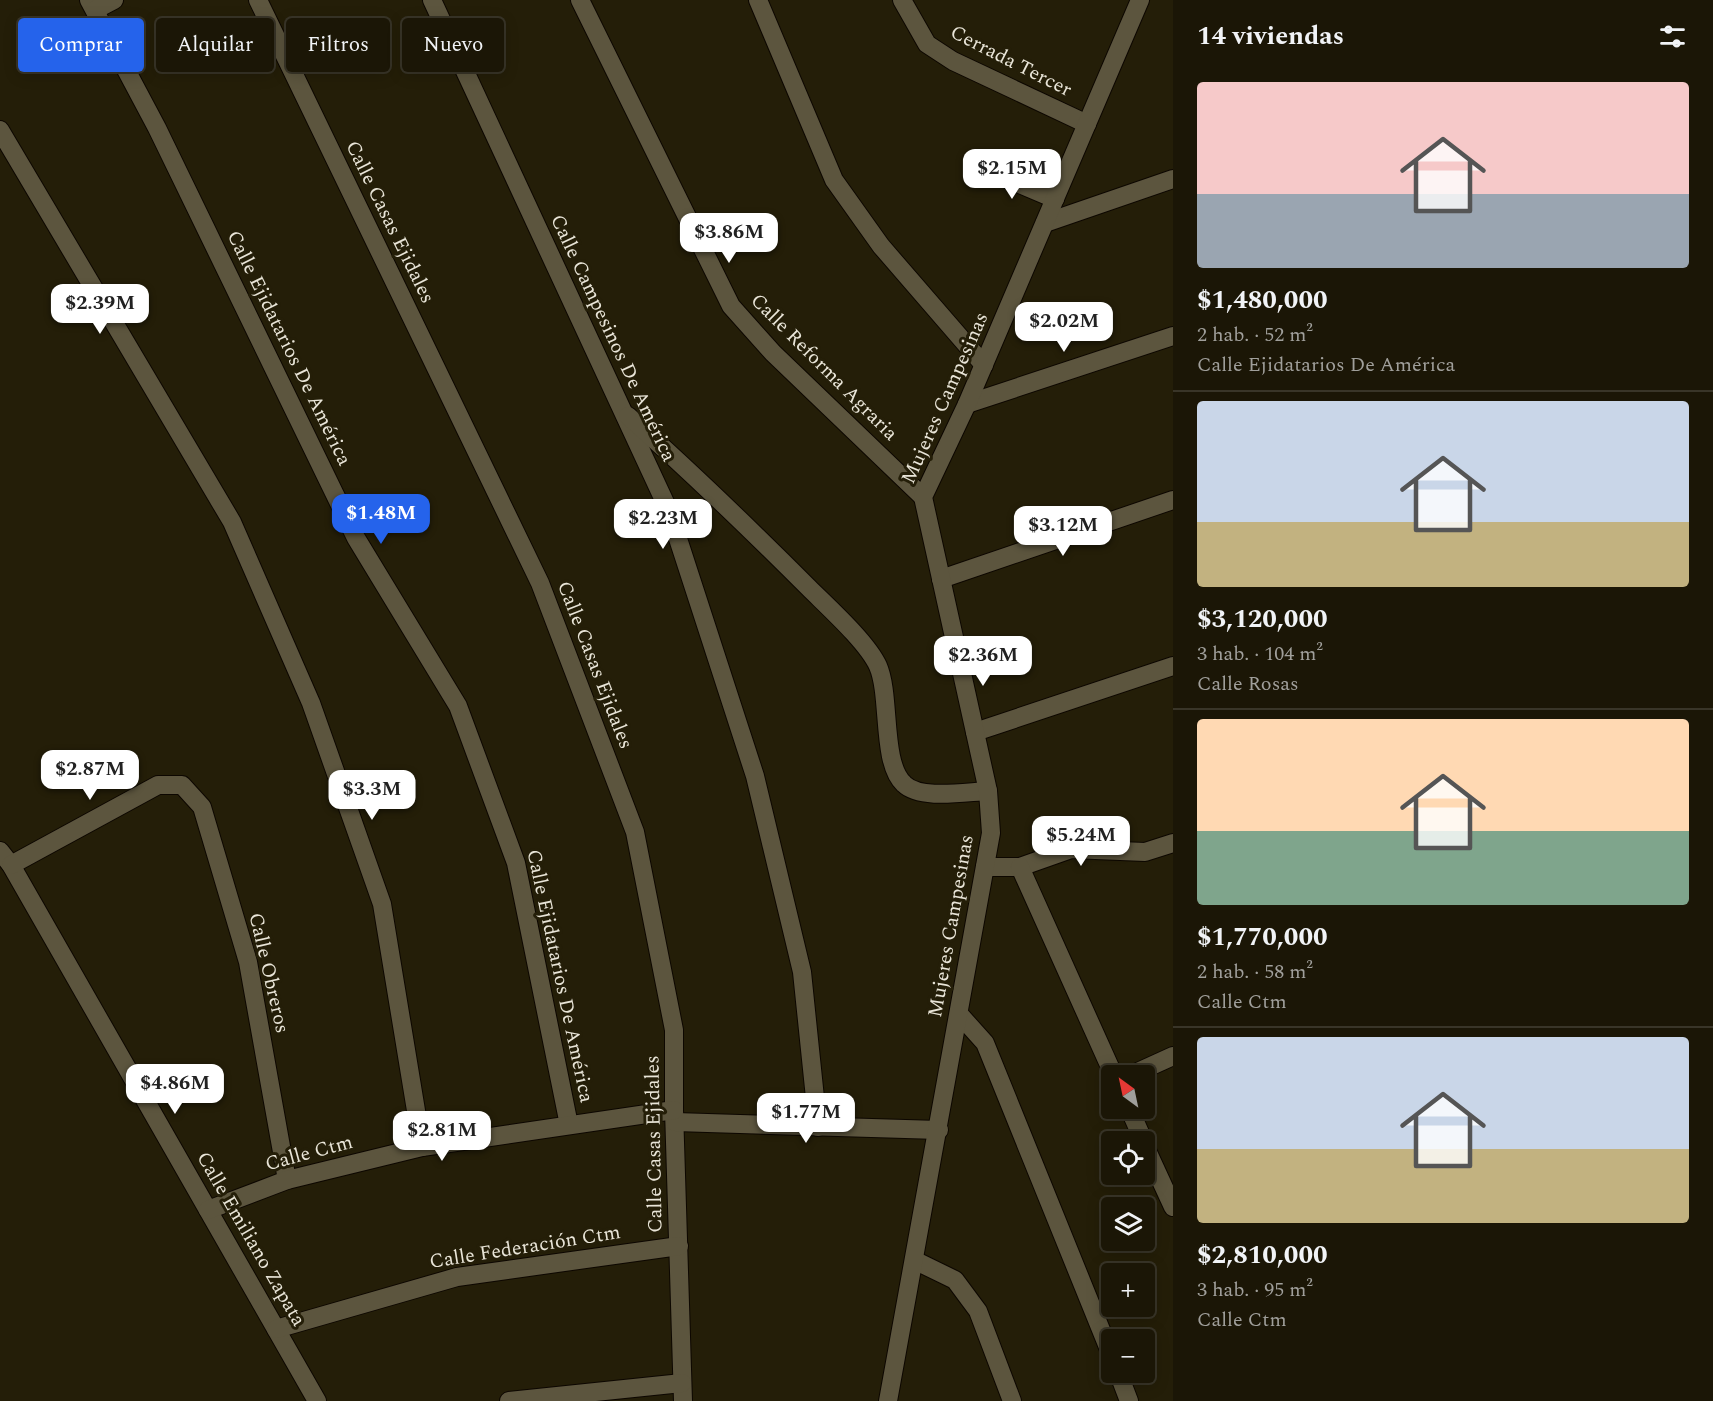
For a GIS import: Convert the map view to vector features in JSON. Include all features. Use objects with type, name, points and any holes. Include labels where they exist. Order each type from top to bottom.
[{"type":"street","points":[[92,5],[114,0]]},
{"type":"street","name":"Calle Casas Ejidales","points":[[258,0],[540,583],[634,832],[674,1030],[674,1116],[682,1401]]},
{"type":"street","name":"Calle Campesinos De América","points":[[432,0],[669,510],[755,776],[802,972],[818,1127]]},
{"type":"street","name":"Calle Reforma Agraria","points":[[580,0],[731,306],[773,353],[923,497]]},
{"type":"street","points":[[758,0],[834,180],[881,246],[984,365]]},
{"type":"street","name":"Cerrada Tercer","points":[[902,0],[927,44],[952,61],[1087,124]]},
{"type":"street","name":"Mujeres Campesinas","points":[[888,1401],[939,1130],[991,833],[987,791],[923,497],[967,404],[1140,0]]},
{"type":"street","name":"Calle Ejidatarios De América","points":[[92,5],[157,128],[356,538],[458,706],[516,863],[569,1125]]},
{"type":"street","points":[[0,130],[6,151],[232,522],[311,703],[382,904],[422,1147]]},
{"type":"street","points":[[982,168],[1055,199]]},
{"type":"street","points":[[1045,223],[1173,179]]},
{"type":"street","points":[[967,404],[1173,336]]},
{"type":"street","points":[[620,408],[717,496],[846,625],[878,665],[885,699],[892,759],[903,783],[919,793],[987,791]]},
{"type":"street","points":[[941,579],[1173,500]]},
{"type":"street","points":[[975,732],[1173,666]]},
{"type":"street","name":"Calle Obreros","points":[[5,858],[158,785],[182,785],[202,807],[248,962],[287,1180]]},
{"type":"street","points":[[985,867],[1020,867],[1071,849],[1145,852],[1173,843]]},
{"type":"street","name":"Calle Emiliano Zapata","points":[[5,858],[317,1401]]},
{"type":"street","points":[[1020,867],[1109,1065]]},
{"type":"street","points":[[959,1014],[985,1043],[1101,1330]]},
{"type":"street","points":[[1153,1065],[1173,1056]]},
{"type":"street","name":"Calle Ctm","points":[[208,1210],[287,1180],[422,1147],[569,1125],[674,1116],[818,1127],[939,1130]]},
{"type":"street","points":[[1155,1167],[1173,1205]]},
{"type":"street","name":"Calle Federación Ctm","points":[[276,1329],[457,1277],[679,1246]]},
{"type":"street","points":[[915,1260],[955,1280],[978,1311],[1012,1401]]},
{"type":"street","points":[[509,1401],[518,1398],[682,1383]]},
{"type":"street","points":[[1122,1383],[1129,1401]]}]
